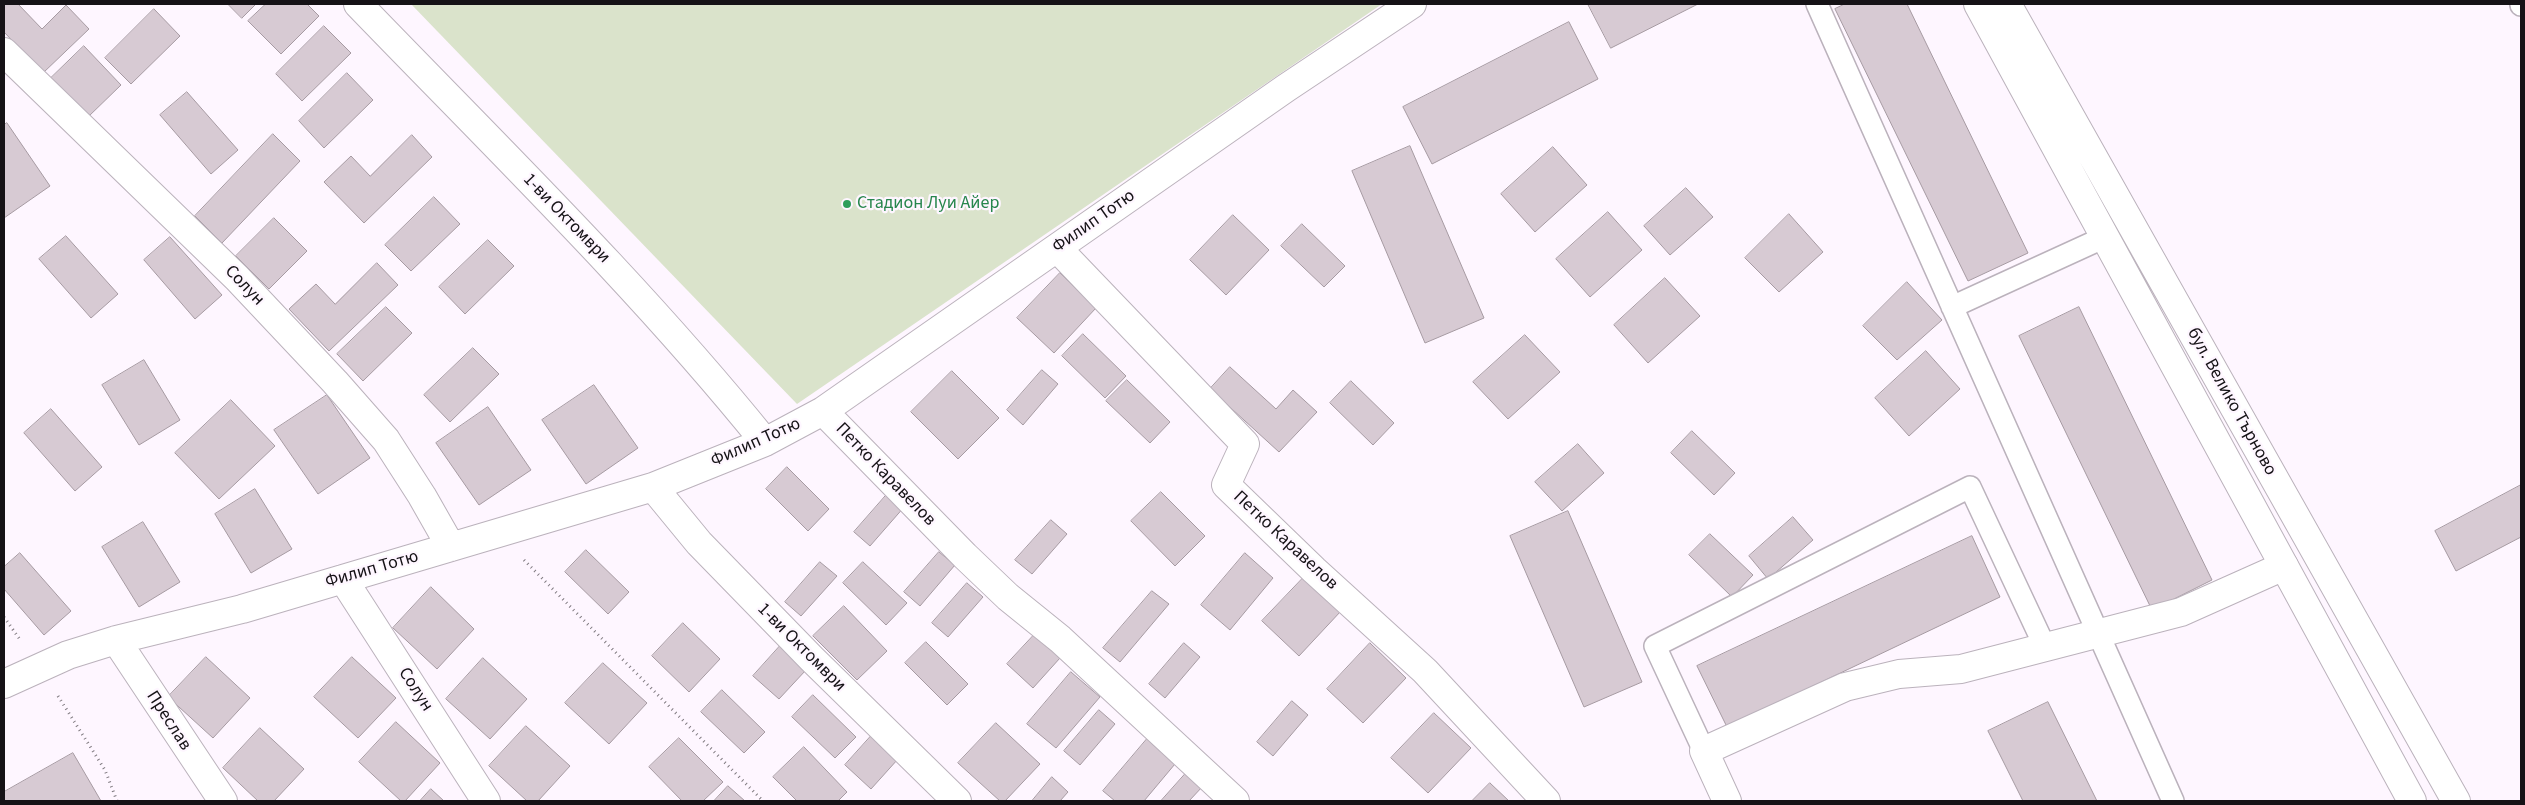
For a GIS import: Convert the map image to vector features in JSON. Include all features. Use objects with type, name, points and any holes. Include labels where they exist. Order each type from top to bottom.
[{"type":"street","name":"1-ви Октомври","points":[[358,4],[611,266],[710,374],[765,442]]},
{"type":"street","name":"Филип Тотю","points":[[4,684],[39,667],[116,640],[242,609],[653,487],[765,442],[823,411],[1286,88],[1412,4]]},
{"type":"street","name":"бул. Велико Търново","points":[[1978,4],[2412,801]]},
{"type":"street","name":"бул. Велико Търново","points":[[2007,4],[2456,801]]},
{"type":"street","name":"Солун","points":[[9,68],[237,278],[335,382],[386,440],[422,496],[451,547]]},
{"type":"street","name":"Петко Каравелов","points":[[1056,248],[1244,444],[1226,485],[1314,570],[1426,671],[1546,801]]},
{"type":"street","name":"Петко Каравелов","points":[[823,411],[965,556],[1008,597],[1060,639],[1235,801]]},
{"type":"street","name":"1-ви Октомври","points":[[653,487],[705,550],[812,660],[957,801]]},
{"type":"street","points":[[1727,801],[1704,751],[1846,687],[1899,674],[1961,669],[2181,612],[2284,566]]},
{"type":"street","name":"Солун","points":[[343,578],[486,801]]},
{"type":"street","name":"Преслав","points":[[116,640],[223,801]]},
{"type":"lane","points":[[1817,4],[2173,801]]},
{"type":"lane","points":[[1952,307],[2105,237]]},
{"type":"lane","points":[[1704,751],[1655,646],[1970,487],[2046,647]]},
{"type":"path","points":[[498,534],[763,801]]},
{"type":"path","points":[[4,617],[39,667],[105,770],[117,801]]},
{"type":"green space","name":"Стадион Луи Айер","points":[[411,4],[1382,4],[797,404]]},
{"type":"building","points":[[4,4],[18,4],[42,29],[66,5],[89,29],[43,73],[4,32]]},
{"type":"building","points":[[228,4],[256,4],[242,18]]},
{"type":"building","points":[[266,4],[307,4],[319,16],[281,54],[248,21]]},
{"type":"building","points":[[1588,4],[1698,4],[1611,48]]},
{"type":"building","points":[[1845,4],[1907,4],[2028,253],[1968,281],[1835,9]]},
{"type":"building","points":[[154,9],[180,36],[131,84],[105,58]]},
{"type":"building","points":[[1569,22],[1598,79],[1432,164],[1403,107]]},
{"type":"building","points":[[324,26],[351,53],[302,101],[276,74]]},
{"type":"building","points":[[84,46],[121,85],[88,117],[51,78]]},
{"type":"building","points":[[347,73],[373,100],[324,148],[299,121]]},
{"type":"building","points":[[187,92],[238,150],[211,174],[160,115]]},
{"type":"building","points":[[7,123],[50,186],[4,218],[4,125]]},
{"type":"building","points":[[273,134],[300,161],[222,243],[195,216]]},
{"type":"building","points":[[412,135],[432,157],[364,223],[324,182],[351,156],[370,176]]},
{"type":"building","points":[[1410,146],[1484,318],[1425,343],[1352,171]]},
{"type":"building","points":[[1553,147],[1587,185],[1535,232],[1501,194]]},
{"type":"building","points":[[1686,188],[1713,217],[1670,255],[1644,226]]},
{"type":"building","points":[[434,197],[460,224],[411,271],[385,245]]},
{"type":"building","points":[[1608,212],[1642,250],[1590,297],[1556,259]]},
{"type":"building","points":[[1789,214],[1823,252],[1779,292],[1745,258]]},
{"type":"building","points":[[1233,215],[1269,250],[1226,295],[1190,260]]},
{"type":"building","points":[[274,218],[307,251],[269,289],[236,256]]},
{"type":"building","points":[[1302,224],[1345,266],[1324,287],[1281,246]]},
{"type":"building","points":[[66,236],[118,294],[91,318],[39,259]]},
{"type":"building","points":[[170,237],[222,295],[195,319],[144,260]]},
{"type":"building","points":[[488,240],[514,266],[465,314],[439,287]]},
{"type":"building","points":[[377,263],[398,285],[329,351],[289,309],[316,284],[335,304]]},
{"type":"building","points":[[1060,273],[1096,308],[1054,353],[1017,318]]},
{"type":"building","points":[[1665,278],[1700,316],[1648,363],[1614,325]]},
{"type":"building","points":[[1907,282],[1942,320],[1897,360],[1863,326]]},
{"type":"building","points":[[386,307],[412,333],[363,381],[337,354]]},
{"type":"building","points":[[2079,307],[2212,580],[2152,610],[2019,336]]},
{"type":"building","points":[[1083,334],[1126,376],[1105,398],[1062,356]]},
{"type":"building","points":[[1525,335],[1560,372],[1508,419],[1473,382]]},
{"type":"building","points":[[473,348],[499,374],[450,422],[424,395]]},
{"type":"building","points":[[1926,351],[1960,389],[1909,436],[1875,398]]},
{"type":"building","points":[[144,360],[180,420],[139,445],[102,385]]},
{"type":"building","points":[[1230,367],[1276,409],[1293,390],[1317,412],[1279,452],[1210,389]]},
{"type":"building","points":[[1042,370],[1058,384],[1023,425],[1007,410]]},
{"type":"building","points":[[952,371],[999,418],[958,459],[911,412]]},
{"type":"building","points":[[1127,380],[1170,422],[1150,443],[1106,401]]},
{"type":"building","points":[[1351,381],[1394,423],[1373,445],[1330,403]]},
{"type":"building","points":[[594,385],[638,448],[586,484],[542,420]]},
{"type":"building","points":[[327,395],[370,458],[318,494],[274,430]]},
{"type":"building","points":[[231,400],[275,446],[219,499],[175,453]]},
{"type":"building","points":[[488,407],[531,470],[479,505],[436,443]]},
{"type":"building","points":[[51,409],[102,467],[75,491],[24,433]]},
{"type":"building","points":[[1692,431],[1735,473],[1714,495],[1671,453]]},
{"type":"building","points":[[1578,444],[1604,473],[1562,511],[1535,482]]},
{"type":"building","points":[[787,467],[829,509],[808,531],[766,489]]},
{"type":"building","points":[[2521,485],[2521,537],[2456,571],[2435,531]]},
{"type":"building","points":[[255,489],[292,549],[251,573],[215,514]]},
{"type":"building","points":[[889,492],[905,506],[870,546],[854,532]]},
{"type":"building","points":[[1161,492],[1205,536],[1175,566],[1131,521]]},
{"type":"building","points":[[1568,511],[1642,682],[1584,707],[1510,536]]},
{"type":"building","points":[[1793,517],[1813,540],[1768,579],[1749,556]]},
{"type":"building","points":[[1051,520],[1067,534],[1032,574],[1015,560]]},
{"type":"building","points":[[143,522],[180,582],[139,607],[102,547]]},
{"type":"building","points":[[1710,534],[1753,575],[1732,597],[1689,555]]},
{"type":"building","points":[[1972,536],[2000,597],[1727,727],[1697,666]]},
{"type":"building","points":[[586,550],[629,592],[608,614],[565,572]]},
{"type":"building","points":[[939,552],[955,565],[920,606],[904,592]]},
{"type":"building","points":[[20,553],[71,611],[44,635],[4,589],[4,567]]},
{"type":"building","points":[[1245,553],[1273,578],[1230,630],[1201,605]]},
{"type":"building","points":[[820,562],[837,576],[801,616],[785,602]]},
{"type":"building","points":[[863,562],[907,603],[886,625],[843,583]]},
{"type":"building","points":[[1305,576],[1341,611],[1299,656],[1262,621]]},
{"type":"building","points":[[967,583],[983,597],[948,637],[932,623]]},
{"type":"building","points":[[431,587],[474,629],[437,669],[393,628]]},
{"type":"building","points":[[1152,591],[1169,604],[1120,662],[1103,648]]},
{"type":"building","points":[[844,606],[887,651],[857,680],[813,636]]},
{"type":"building","points":[[683,623],[720,659],[689,692],[652,656]]},
{"type":"building","points":[[1034,635],[1060,658],[1033,688],[1007,664]]},
{"type":"building","points":[[926,642],[968,684],[947,705],[905,663]]},
{"type":"building","points":[[1184,643],[1200,657],[1165,698],[1149,684]]},
{"type":"building","points":[[1370,643],[1406,678],[1363,723],[1327,689]]},
{"type":"building","points":[[780,646],[806,670],[779,699],[753,676]]},
{"type":"building","points":[[206,657],[250,698],[213,738],[168,697]]},
{"type":"building","points":[[352,657],[396,698],[358,738],[314,697]]},
{"type":"building","points":[[483,658],[527,699],[490,739],[446,699]]},
{"type":"building","points":[[603,663],[647,703],[609,744],[565,703]]},
{"type":"building","points":[[1071,672],[1100,697],[1056,748],[1027,724]]},
{"type":"building","points":[[722,690],[765,732],[744,753],[701,712]]},
{"type":"building","points":[[813,695],[856,737],[835,758],[792,717]]},
{"type":"building","points":[[1292,701],[1308,715],[1273,756],[1257,742]]},
{"type":"building","points":[[2048,702],[2097,801],[2023,801],[1988,731]]},
{"type":"building","points":[[1099,710],[1115,724],[1080,765],[1064,751]]},
{"type":"building","points":[[1434,713],[1471,748],[1428,793],[1391,758]]},
{"type":"building","points":[[396,722],[440,763],[405,801],[401,801],[359,762]]},
{"type":"building","points":[[996,723],[1040,764],[1005,801],[1000,801],[958,763]]},
{"type":"building","points":[[526,726],[570,766],[538,801],[527,801],[489,766]]},
{"type":"building","points":[[260,728],[304,769],[274,801],[258,801],[223,768]]},
{"type":"building","points":[[872,735],[898,759],[871,789],[845,765]]},
{"type":"building","points":[[679,738],[723,782],[703,801],[682,801],[649,767]]},
{"type":"building","points":[[1147,739],[1175,764],[1144,801],[1115,801],[1103,791]]},
{"type":"building","points":[[804,747],[847,792],[838,801],[797,801],[773,777]]},
{"type":"building","points":[[73,753],[101,801],[4,801],[4,792]]},
{"type":"building","points":[[1187,772],[1203,786],[1189,801],[1161,801]]},
{"type":"building","points":[[1052,777],[1068,792],[1060,801],[1032,801]]},
{"type":"building","points":[[1490,783],[1509,801],[1472,801]]},
{"type":"building","points":[[728,786],[745,801],[714,801]]},
{"type":"building","points":[[431,789],[444,801],[420,801]]},
{"type":"place","name":"Стадион Луи Айер","points":[[847,204]]}]
